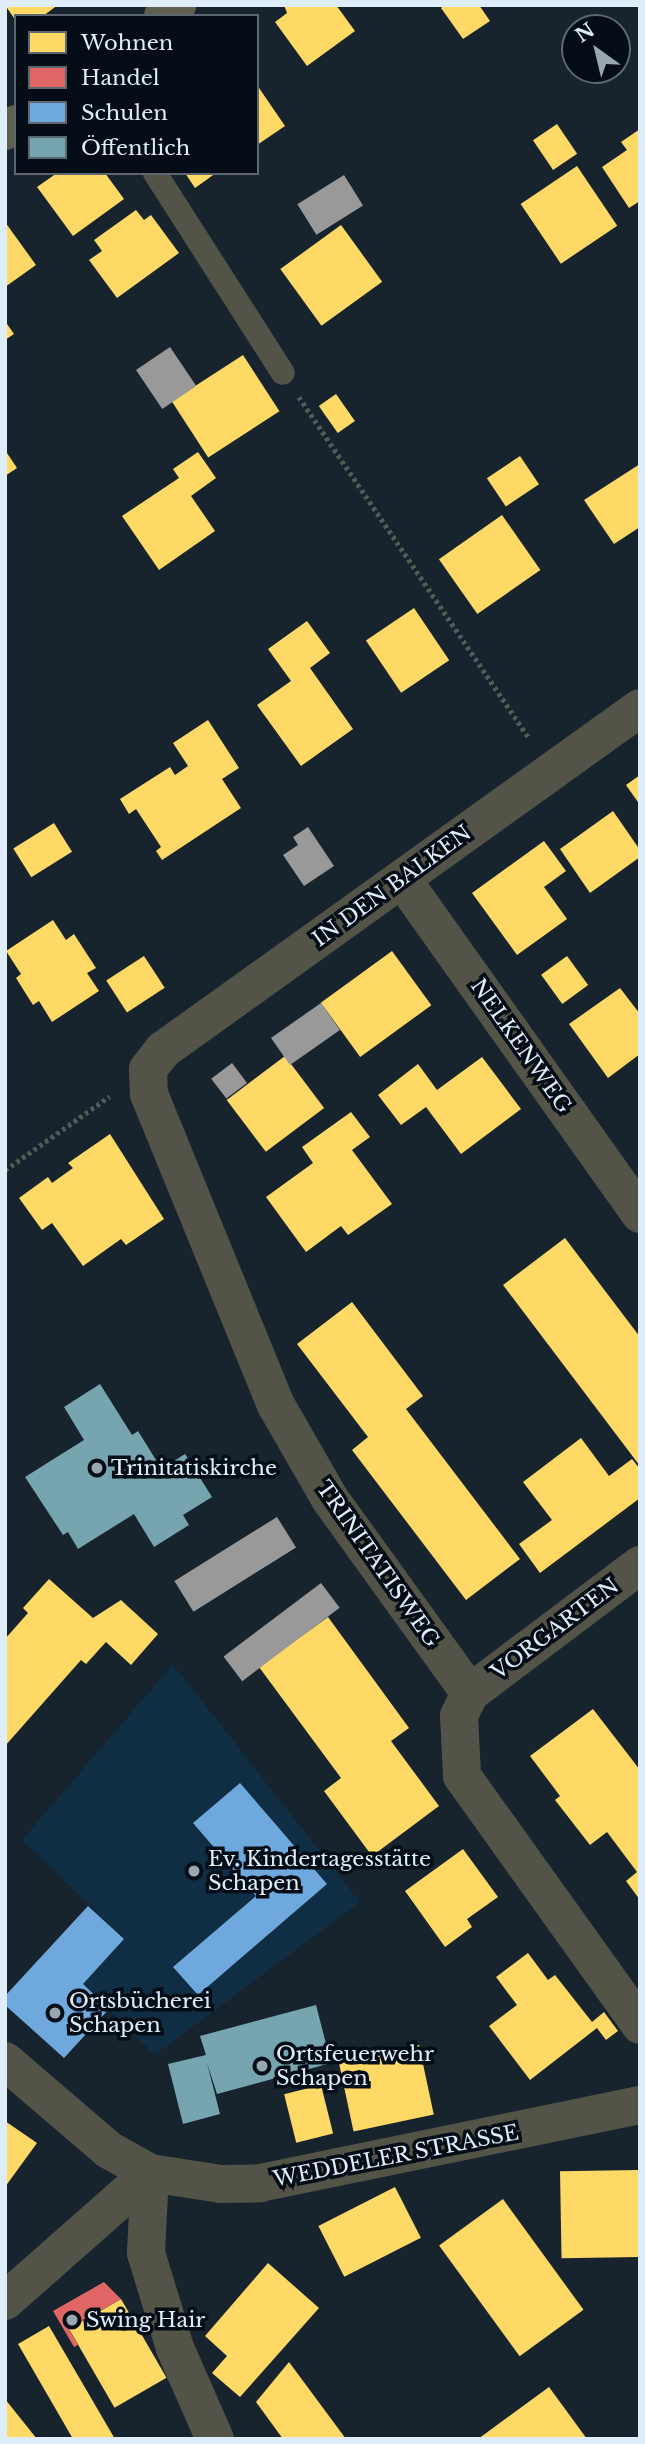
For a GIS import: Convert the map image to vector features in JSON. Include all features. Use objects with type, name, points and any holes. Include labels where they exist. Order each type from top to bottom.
[{"type":"street","name":"IN DEN BALKEN","points":[[148,1069],[163,1050],[640,708]]},
{"type":"street","name":"NELKENWEG","points":[[402,879],[640,1214]]},
{"type":"street","name":"TRINITATISWEG","points":[[148,1069],[149,1094],[276,1405],[330,1499],[470,1693]]},
{"type":"street","name":"VORGARTEN","points":[[470,1693],[640,1565]]},
{"type":"street","points":[[470,1693],[459,1716],[462,1776],[640,2025]]},
{"type":"street","name":"WEDDELER STRASSE","points":[[5,2061],[100,2143],[150,2173],[198,2183],[260,2183],[640,2105]]},
{"type":"street","points":[[5,2301],[150,2173]]},
{"type":"street","points":[[150,2173],[146,2253],[176,2348],[215,2439]]},
{"type":"lane","points":[[156,175],[283,373]]},
{"type":"path","points":[[283,373],[552,772]]},
{"type":"path","points":[[5,1170],[148,1069]]},
{"type":"shaded area","name":"Ev. Kindertagesstätte Schapen","points":[[173,1664],[360,1902],[155,2055],[83,1984],[124,1939],[22,1840]]},
{"type":"building: Wohnen","points":[[5,5],[58,5],[46,14],[14,14],[14,18]]},
{"type":"building: Wohnen","points":[[284,5],[336,5],[355,31],[307,66],[275,22],[287,13]]},
{"type":"building: Wohnen","points":[[444,5],[479,5],[490,21],[463,39],[441,8]]},
{"type":"building: Wohnen","points":[[259,88],[285,126],[259,144]]},
{"type":"building: Wohnen","points":[[557,124],[577,154],[553,170],[533,140]]},
{"type":"building: Wohnen","points":[[640,129],[640,201],[629,208],[602,167],[627,150],[621,142]]},
{"type":"building: Wohnen","points":[[577,166],[617,226],[561,264],[521,204]]},
{"type":"building: Wohnen","points":[[54,175],[106,175],[124,199],[73,236],[37,187]]},
{"type":"building: Wohnen","points":[[186,175],[213,175],[195,188]]},
{"type":"building: Wohnen","points":[[136,210],[144,220],[151,215],[179,253],[117,298],[89,260],[102,251],[94,240]]},
{"type":"building: Wohnen","points":[[5,222],[36,265],[5,287]]},
{"type":"building: Wohnen","points":[[341,225],[382,282],[321,326],[280,269]]},
{"type":"building: Wohnen","points":[[5,321],[14,334],[5,340]]},
{"type":"building: Wohnen","points":[[243,355],[279,411],[208,457],[172,401]]},
{"type":"building: Wohnen","points":[[336,394],[355,421],[338,433],[319,406]]},
{"type":"building: Wohnen","points":[[5,450],[17,468],[5,476]]},
{"type":"building: Wohnen","points":[[198,452],[216,478],[191,496],[215,531],[159,570],[122,516],[179,478],[173,469]]},
{"type":"building: Wohnen","points":[[520,456],[539,484],[506,507],[487,478]]},
{"type":"building: Wohnen","points":[[640,464],[640,527],[614,544],[584,500]]},
{"type":"building: Wohnen","points":[[502,515],[540,570],[477,614],[439,559]]},
{"type":"building: Wohnen","points":[[414,608],[449,660],[401,693],[366,640]]},
{"type":"building: Wohnen","points":[[307,621],[330,653],[310,668],[353,729],[301,766],[257,705],[291,681],[268,649]]},
{"type":"building: Wohnen","points":[[208,720],[239,768],[222,779],[241,808],[162,860],[156,851],[161,847],[136,809],[129,814],[120,799],[170,767],[175,775],[188,766],[173,743]]},
{"type":"building: Wohnen","points":[[640,775],[640,805],[626,785]]},
{"type":"building: Wohnen","points":[[613,811],[640,850],[640,857],[590,893],[560,849]]},
{"type":"building: Wohnen","points":[[54,823],[72,852],[31,877],[13,848]]},
{"type":"building: Wohnen","points":[[544,841],[566,871],[544,887],[567,919],[517,955],[472,893]]},
{"type":"building: Wohnen","points":[[53,920],[66,940],[74,934],[96,968],[87,973],[99,991],[52,1022],[39,1001],[33,1005],[16,978],[21,974],[6,951]]},
{"type":"building: Wohnen","points":[[392,951],[431,1005],[360,1057],[321,1003]]},
{"type":"building: Wohnen","points":[[144,956],[165,988],[127,1012],[106,981]]},
{"type":"building: Wohnen","points":[[567,956],[588,985],[562,1004],[541,975]]},
{"type":"building: Wohnen","points":[[620,988],[640,1014],[640,1054],[608,1078],[569,1024]]},
{"type":"building: Wohnen","points":[[285,1056],[324,1108],[266,1152],[227,1100]]},
{"type":"building: Wohnen","points":[[482,1057],[521,1109],[461,1154],[426,1107],[401,1125],[378,1095],[418,1064],[437,1090]]},
{"type":"building: Wohnen","points":[[351,1112],[370,1137],[352,1150],[392,1204],[348,1235],[341,1226],[306,1252],[266,1197],[313,1163],[302,1147]]},
{"type":"building: Wohnen","points":[[110,1134],[164,1219],[126,1245],[121,1239],[83,1266],[52,1223],[42,1230],[19,1198],[48,1177],[52,1183],[73,1168],[68,1163]]},
{"type":"building: Wohnen","points":[[565,1238],[640,1337],[640,1466],[503,1285]]},
{"type":"building: Wohnen","points":[[352,1302],[423,1396],[406,1409],[520,1559],[466,1600],[352,1450],[368,1437],[297,1344]]},
{"type":"building: Wohnen","points":[[581,1438],[609,1476],[632,1459],[640,1469],[640,1498],[540,1573],[519,1544],[552,1520],[523,1482]]},
{"type":"building: Wohnen","points":[[49,1579],[93,1618],[121,1600],[158,1634],[131,1665],[106,1642],[86,1664],[81,1660],[5,1746],[5,1639],[28,1613],[23,1608]]},
{"type":"building: Wohnen","points":[[328,1617],[409,1728],[391,1741],[439,1806],[372,1856],[324,1791],[341,1778],[259,1667]]},
{"type":"building: Wohnen","points":[[593,1709],[640,1770],[640,1900],[626,1881],[637,1872],[607,1832],[590,1845],[555,1800],[560,1796],[530,1756]]},
{"type":"building: Wohnen","points":[[463,1849],[498,1897],[467,1919],[472,1927],[445,1947],[405,1891]]},
{"type":"building: Wohnen","points":[[528,1953],[548,1980],[555,1975],[592,2022],[604,2012],[618,2031],[606,2040],[597,2028],[530,2080],[489,2026],[517,2005],[496,1977]]},
{"type":"building: Wohnen","points":[[419,2045],[434,2114],[354,2131],[339,2062]]},
{"type":"building: Wohnen","points":[[321,2085],[333,2134],[296,2143],[284,2094]]},
{"type":"building: Wohnen","points":[[5,2121],[37,2143],[5,2187]]},
{"type":"building: Wohnen","points":[[638,2170],[640,2257],[562,2258],[560,2171]]},
{"type":"building: Wohnen","points":[[395,2187],[421,2238],[344,2277],[318,2226]]},
{"type":"building: Wohnen","points":[[503,2199],[584,2310],[520,2356],[439,2245]]},
{"type":"building: Wohnen","points":[[268,2263],[319,2308],[240,2397],[212,2373],[227,2356],[205,2336]]},
{"type":"building: Wohnen","points":[[121,2299],[166,2378],[115,2408],[69,2329]]},
{"type":"building: Wohnen","points":[[49,2326],[115,2439],[73,2439],[18,2344]]},
{"type":"building: Wohnen","points":[[289,2362],[346,2439],[283,2439],[256,2402]]},
{"type":"building: Wohnen","points":[[549,2387],[587,2439],[478,2439]]},
{"type":"building: Wohnen","points":[[5,2399],[37,2439],[5,2439]]},
{"type":"building: Handel","name":"Swing Hair","points":[[104,2282],[121,2299],[69,2329],[78,2345],[74,2347],[53,2311]]},
{"type":"building: Schulen","points":[[240,1783],[327,1884],[198,1995],[173,1967],[256,1896],[193,1823]]},
{"type":"building: Schulen","points":[[88,1906],[124,1939],[83,1984],[109,2009],[64,2058],[5,2005],[5,1996]]},
{"type":"building: Öffentlich","name":"Trinitatiskirche","points":[[100,1384],[132,1435],[138,1431],[156,1460],[151,1463],[157,1472],[185,1454],[212,1497],[183,1515],[189,1525],[154,1547],[134,1514],[78,1549],[68,1532],[63,1535],[25,1477],[84,1440],[64,1407]]},
{"type":"building: Öffentlich","points":[[316,2005],[331,2063],[217,2094],[207,2063],[220,2114],[183,2124],[168,2064],[206,2055],[200,2036]]},
{"type":"building: Industrie","points":[[344,175],[363,206],[316,235],[297,204]]},
{"type":"building: Industrie","points":[[170,347],[196,386],[162,409],[136,370]]},
{"type":"building: Industrie","points":[[308,827],[334,866],[304,886],[283,855],[298,845],[293,837]]},
{"type":"building: Industrie","points":[[321,1003],[340,1030],[290,1065],[271,1038]]},
{"type":"building: Industrie","points":[[232,1063],[247,1083],[226,1099],[211,1079]]},
{"type":"building: Industrie","points":[[277,1517],[296,1548],[193,1612],[174,1581]]},
{"type":"building: Industrie","points":[[321,1583],[340,1608],[242,1681],[224,1656]]},
{"type":"place","name":"Trinitatiskirche","points":[[97,1468]]},
{"type":"place","name":"Ev. Kindertagesstätte Schapen","points":[[194,1871]]},
{"type":"place","name":"Ortsbücherei Schapen","points":[[55,2013]]},
{"type":"place","name":"Ortsfeuerwehr Schapen","points":[[262,2066]]},
{"type":"place","name":"Swing Hair","points":[[72,2320]]}]
